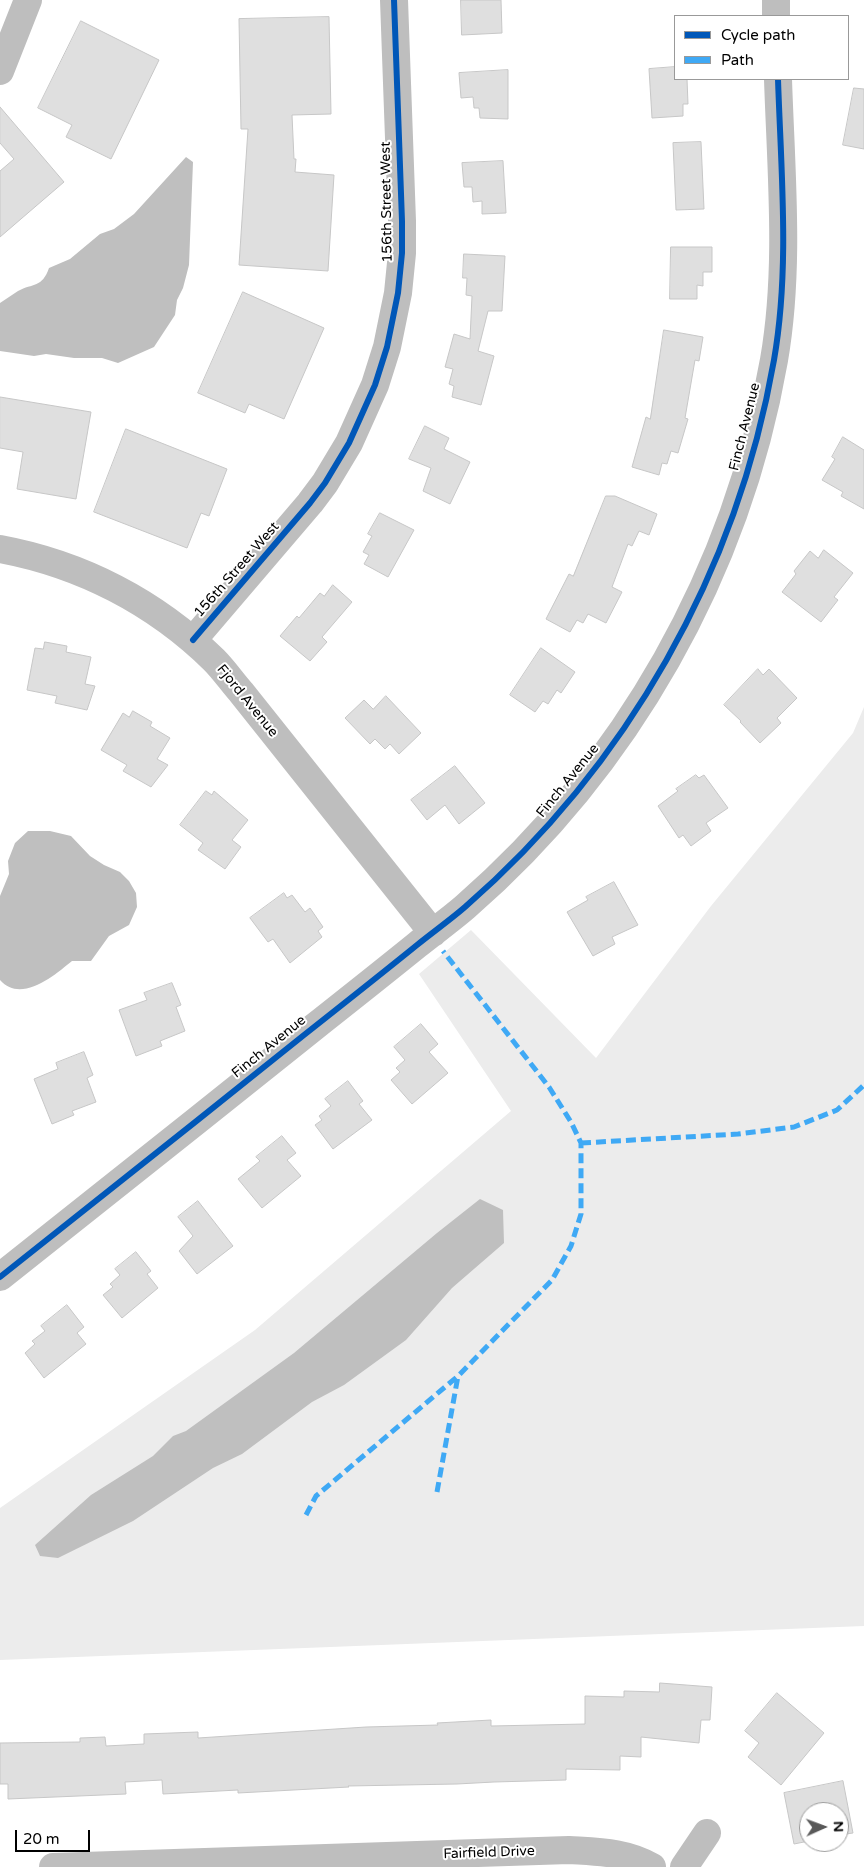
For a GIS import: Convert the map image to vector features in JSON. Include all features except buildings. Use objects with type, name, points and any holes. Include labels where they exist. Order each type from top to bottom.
[{"type":"street","points":[[0,70],[28,0]]},
{"type":"street","name":"156th Street West","points":[[193,640],[291,527],[324,483],[349,442],[363,414],[380,370],[387,347],[398,293],[402,253],[394,0]]},
{"type":"street","points":[[776,0],[776,15]]},
{"type":"street","name":"Finch Avenue","points":[[0,1277],[464,909],[544,830],[596,768],[625,729],[671,655],[717,559],[732,520],[757,437],[775,358],[783,267],[778,80]]},
{"type":"street","name":"Fjord Avenue","points":[[0,549],[57,563],[97,578],[135,599],[193,640],[216,662],[241,692],[433,933]]},
{"type":"street","points":[[684,1867],[707,1833]]},
{"type":"street","name":"Fairfield Drive","points":[[53,1867],[569,1850],[614,1853],[637,1858],[652,1867]]},
{"type":"shaded area","points":[[186,157],[193,162],[189,265],[183,288],[177,300],[175,315],[154,347],[118,363],[102,358],[74,358],[46,354],[34,356],[0,351],[0,303],[18,291],[40,282],[49,268],[70,259],[100,234],[114,229],[134,214]]},
{"type":"shaded area","points":[[864,707],[864,1626],[0,1660],[0,1508],[255,1330],[511,1111],[419,974],[471,930],[596,1058],[711,906],[853,733]]},
{"type":"shaded area","points":[[28,831],[50,831],[71,836],[90,856],[120,872],[129,881],[136,893],[137,907],[129,925],[109,936],[91,961],[72,961],[38,985],[18,989],[8,987],[0,980],[0,896],[9,874],[8,861],[15,843]]},
{"type":"shaded area","points":[[480,1199],[503,1210],[504,1243],[452,1288],[406,1340],[344,1385],[312,1402],[242,1454],[213,1468],[133,1521],[58,1558],[40,1556],[35,1545],[91,1495],[153,1456],[173,1436],[186,1431],[294,1353]]},
{"type":"marked path","points":[[306,1515],[316,1496],[458,1376],[552,1280],[571,1246],[581,1214],[581,1143],[571,1122],[549,1087],[443,951]]},
{"type":"marked path","points":[[581,1143],[738,1134],[794,1127],[837,1110],[864,1085]]},
{"type":"marked path","points":[[437,1492],[458,1376]]},
{"type":"cycle path","points":[[193,640],[325,483],[349,443],[375,385],[387,347],[398,293],[402,253],[394,0]]},
{"type":"cycle path","points":[[0,1277],[465,907],[523,852],[576,792],[624,728],[666,660],[703,589],[733,515],[757,439],[774,360],[782,290],[783,220],[778,80]]}]
